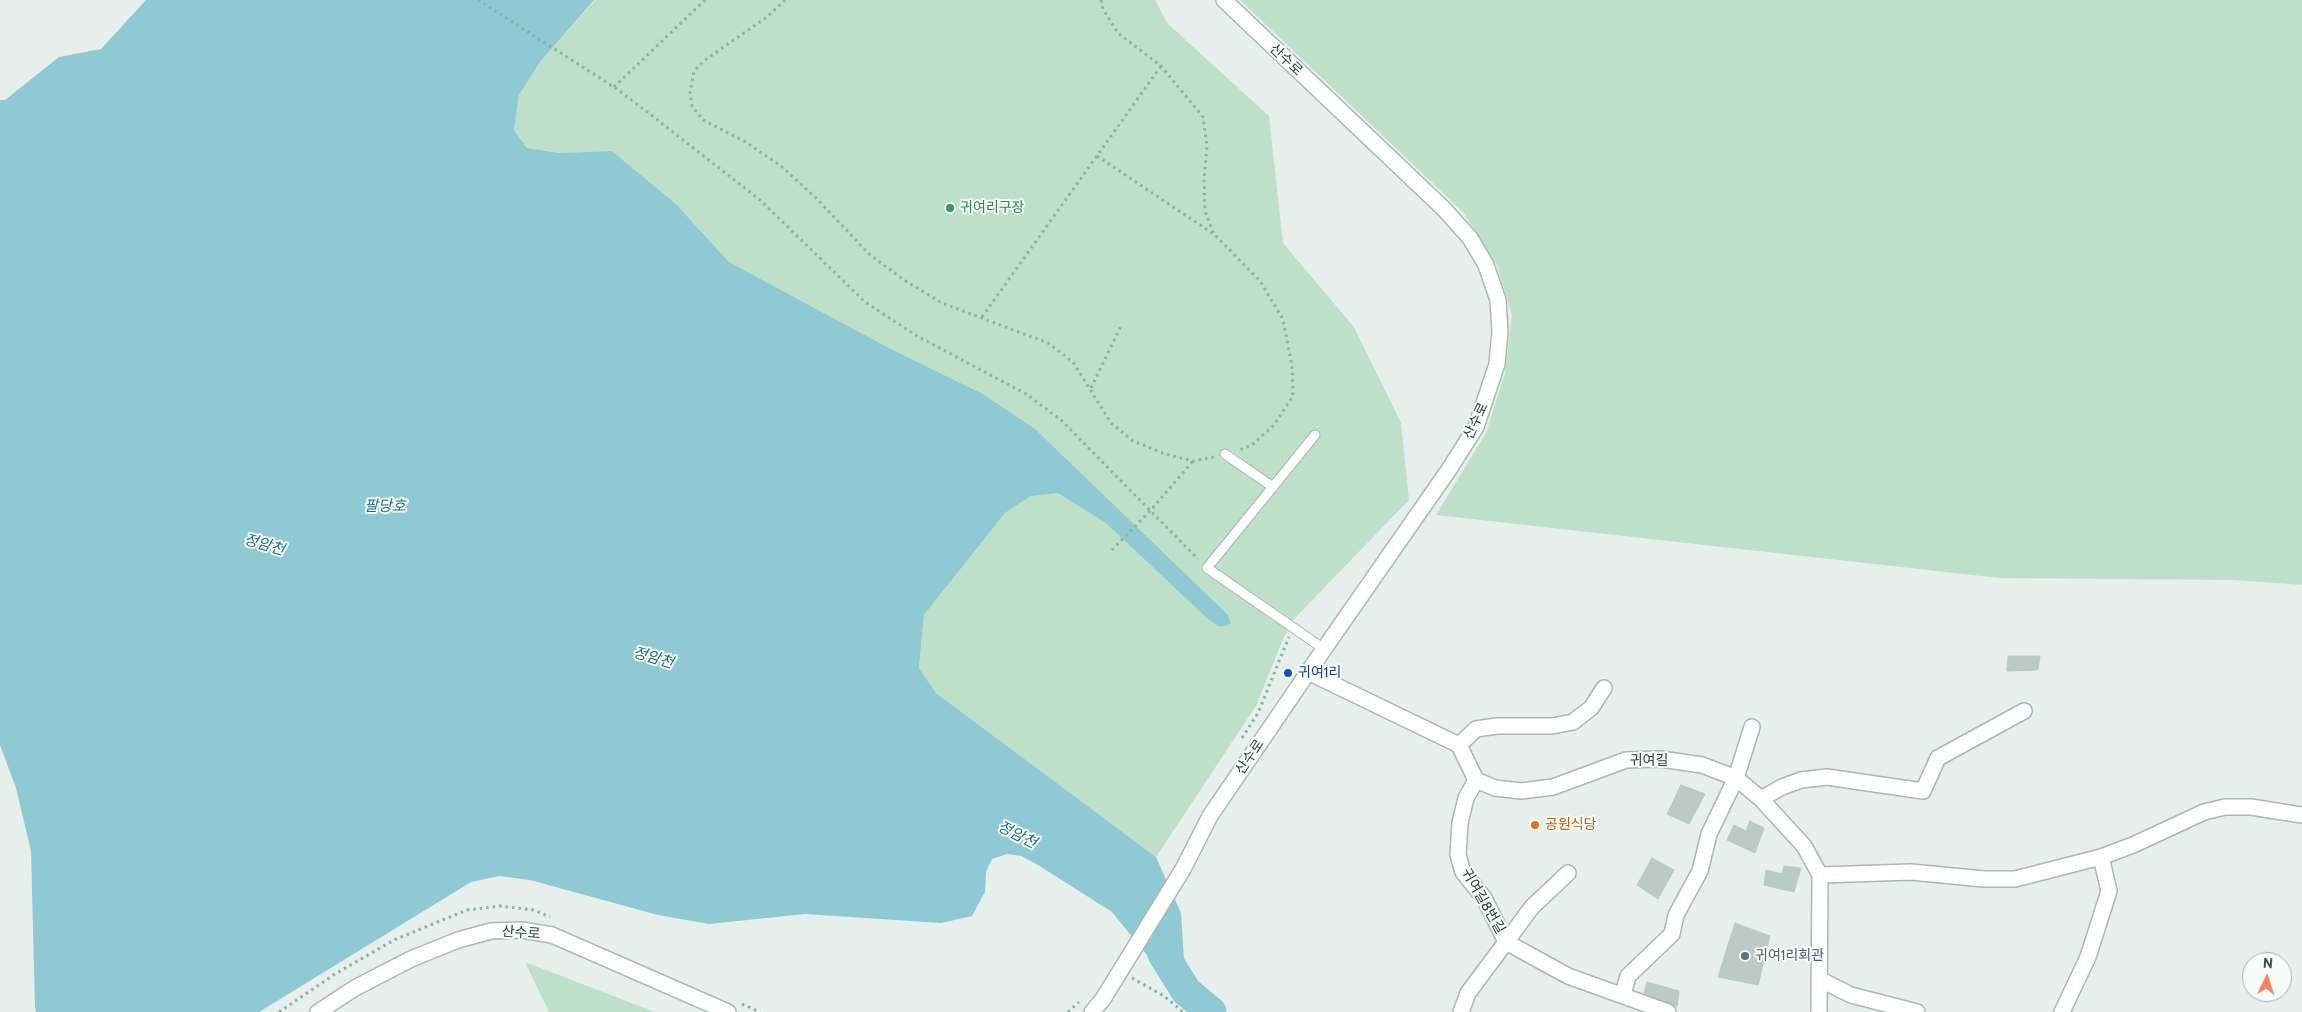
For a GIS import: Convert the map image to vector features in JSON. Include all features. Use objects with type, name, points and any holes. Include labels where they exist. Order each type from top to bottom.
[{"type":"street","name":"산수로","points":[[1120,971],[1183,869],[1210,816],[1448,471],[1476,427],[1496,364],[1500,332],[1498,300],[1486,265],[1470,238],[1444,209],[1224,0]]},
{"type":"street","points":[[1308,672],[1459,744],[1476,780]]},
{"type":"street","points":[[1459,744],[1476,729],[1497,726],[1552,726],[1573,722],[1591,708],[1604,688]]},
{"type":"street","points":[[1762,799],[1782,787],[1801,780],[1827,777],[1923,791],[1938,758],[2024,711]]},
{"type":"street","points":[[1623,994],[1628,976],[1672,934],[1676,915],[1700,871],[1708,834],[1736,778],[1752,727]]},
{"type":"street","name":"귀여길","points":[[1476,780],[1495,788],[1520,791],[1553,787],[1626,760],[1661,759],[1702,765],[1736,778],[1762,799],[1804,846],[1820,875],[1818,1012]]},
{"type":"street","name":"귀여길8번길","points":[[1461,1012],[1468,993],[1506,942],[1484,898],[1464,872],[1458,855],[1460,823],[1466,798],[1476,780]]},
{"type":"street","points":[[1820,875],[1911,872],[1984,879],[2015,879],[2101,857],[2133,845],[2204,812],[2225,807],[2252,807],[2302,815]]},
{"type":"street","points":[[2062,1012],[2088,957],[2109,891],[2101,857]]},
{"type":"street","points":[[1568,873],[1532,907],[1506,942],[1568,976],[1623,994],[1668,1012]]},
{"type":"street","name":"산수로","points":[[318,1012],[355,988],[411,959],[458,940],[491,932],[522,930],[552,936],[730,1006]]},
{"type":"street","points":[[1092,1012],[1104,999],[1120,971]]},
{"type":"street","points":[[1819,979],[1851,995],[1917,1012]]},
{"type":"lane","points":[[1315,435],[1207,568],[1324,649]]},
{"type":"lane","points":[[1225,454],[1273,488]]},
{"type":"path","points":[[478,0],[614,87],[760,200],[865,302],[917,336],[1026,394],[1061,420],[1207,568]]},
{"type":"path","points":[[614,87],[706,0]]},
{"type":"path","points":[[785,0],[767,17],[704,60],[694,71],[690,92],[692,106],[703,120],[744,141],[781,166],[816,198],[870,254],[904,280],[942,303],[1048,343],[1073,362],[1091,388],[1111,423],[1133,441],[1165,454],[1193,461],[1252,446],[1274,425],[1293,396],[1292,366],[1283,319],[1260,281],[1215,235],[1097,156]]},
{"type":"path","points":[[1101,0],[1103,9],[1118,33],[1161,66],[1203,117],[1208,146],[1204,181],[1205,211],[1215,235]]},
{"type":"path","points":[[982,318],[1161,66]]},
{"type":"path","points":[[1091,388],[1122,324]]},
{"type":"path","points":[[1112,550],[1150,511],[1193,461]]},
{"type":"path","points":[[1238,745],[1258,713],[1293,628]]},
{"type":"path","points":[[279,1012],[335,974],[394,940],[467,910],[500,906],[534,910],[552,918]]},
{"type":"path","points":[[1120,971],[1164,996],[1183,1012]]},
{"type":"path","points":[[730,1006],[760,1012]]},
{"type":"green space","points":[[595,0],[1155,0],[1168,24],[1269,116],[1283,243],[1354,327],[1401,423],[1409,500],[1294,619],[1283,639],[1256,706],[1156,857],[936,693],[919,668],[924,615],[1005,513],[1031,496],[1034,428],[983,394],[889,348],[729,262],[676,204],[612,151],[559,153],[527,148],[514,130],[519,95],[540,62]]},
{"type":"green space","points":[[1240,0],[2302,0],[2302,585],[2233,580],[1999,578],[1436,515],[1486,433],[1505,373],[1512,315],[1497,265],[1463,212]]},
{"type":"green space","points":[[525,962],[655,1012],[549,1012]]},
{"type":"water","name":"팔당호","points":[[146,0],[594,0],[540,62],[519,95],[514,130],[527,148],[559,153],[612,151],[676,204],[729,262],[889,348],[983,394],[1034,428],[1227,614],[1231,623],[1226,626],[1218,626],[1208,619],[1106,523],[1058,493],[1031,496],[1005,513],[924,615],[919,668],[936,693],[1156,857],[1181,913],[1186,991],[1155,965],[1112,912],[1038,865],[1021,856],[1007,854],[992,859],[986,872],[985,892],[972,916],[941,923],[805,914],[709,924],[658,915],[530,880],[499,876],[471,882],[259,1012],[36,1012],[31,851],[16,788],[0,745],[0,100],[5,100],[59,57],[101,49]]},
{"type":"building","points":[[2008,656],[2040,656],[2038,670],[2007,671]]},
{"type":"building","points":[[1681,785],[1705,794],[1689,824],[1667,814]]},
{"type":"building","points":[[1750,821],[1764,828],[1755,853],[1727,840],[1734,825],[1746,831]]},
{"type":"building","points":[[1652,858],[1674,870],[1658,899],[1637,885]]},
{"type":"building","points":[[1784,866],[1801,868],[1794,892],[1764,885],[1766,870],[1782,874]]},
{"type":"building","name":"귀여1리회관","points":[[1735,923],[1770,936],[1758,985],[1718,977]]},
{"type":"building","points":[[1647,982],[1679,991],[1677,1007],[1644,993]]},
{"type":"waterway","name":"정암천","points":[[1163,954],[1186,991],[1211,1012]]},
{"type":"place","name":"귀여리구장","points":[[950,208]]},
{"type":"place","name":"귀여1리","points":[[1288,673]]},
{"type":"place","name":"공원식당","points":[[1535,825]]},
{"type":"place","name":"귀여1리회관","points":[[1745,956]]}]
